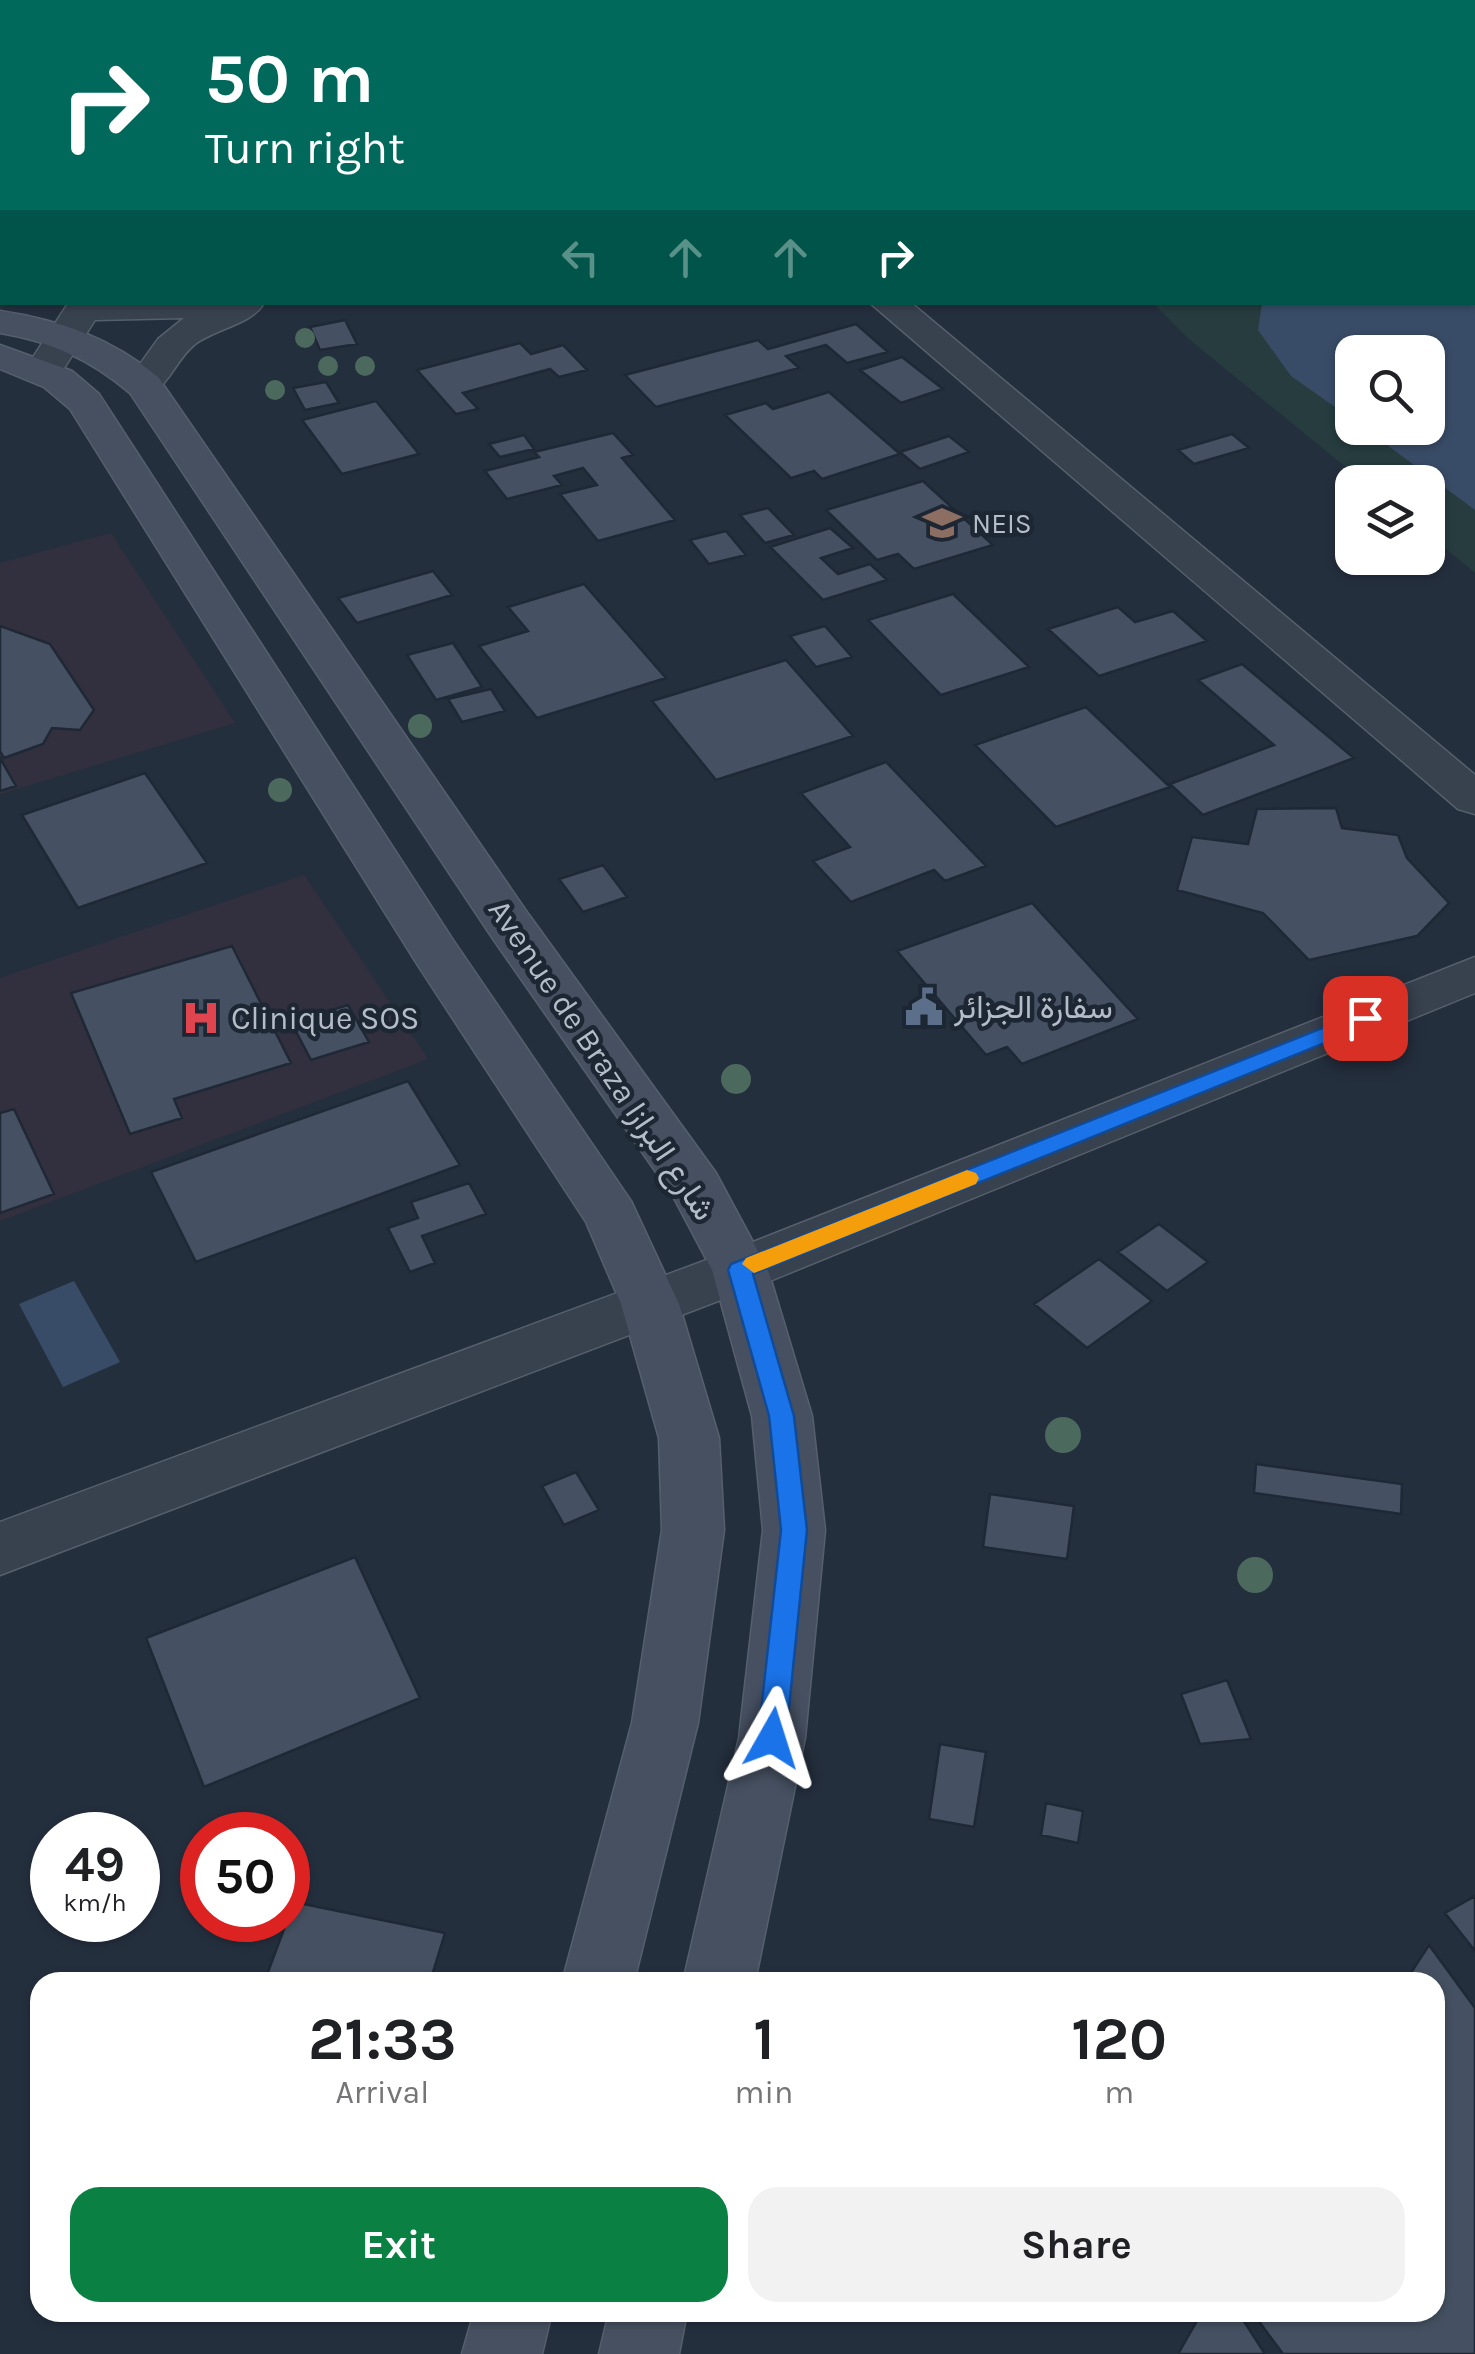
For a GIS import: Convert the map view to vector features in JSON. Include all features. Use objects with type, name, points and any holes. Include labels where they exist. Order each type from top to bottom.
[{"type":"main road","name":"Avenue de Braza شارع البرازا","points":[[0,322],[56,335],[112,356],[144,384],[511,927],[696,1187],[740,1270],[782,1416],[794,1530],[772,1738],[721,1972]]},
{"type":"main road","name":"Avenue de Braza شارع البرازا","points":[[56,335],[85,402],[435,952],[612,1216],[650,1304],[689,1438],[693,1530],[665,1723],[601,1972]]},
{"type":"main road","points":[[502,2354],[510,2322]]},
{"type":"main road","points":[[639,2354],[646,2322]]},
{"type":"street","points":[[56,335],[244,305]]},
{"type":"street","points":[[144,384],[164,350],[196,324],[247,305]]},
{"type":"street","points":[[891,305],[1475,799]]},
{"type":"street","points":[[0,1550],[740,1270],[1475,974]]},
{"type":"shaded area","points":[[111,533],[235,723],[0,794],[0,563]]},
{"type":"shaded area","name":"Clinique SOS","points":[[304,875],[428,1059],[0,1221],[0,978]]},
{"type":"green space","points":[[1155,305],[1475,305],[1475,573],[1445,548],[1445,465],[1343,465],[1190,340]]},
{"type":"water","points":[[1262,305],[1475,305],[1475,510],[1445,488],[1445,465],[1414,465],[1387,445],[1445,445],[1445,335],[1335,335],[1335,407],[1291,376],[1258,330]]},
{"type":"water","points":[[74,1281],[120,1362],[63,1387],[19,1304]]},
{"type":"building","points":[[345,320],[357,344],[320,350],[310,327]]},
{"type":"building","points":[[856,324],[888,352],[847,363],[826,345],[786,356],[799,368],[656,407],[625,375],[758,340],[768,349]]},
{"type":"building","points":[[520,343],[531,354],[563,345],[587,370],[559,377],[550,369],[463,393],[478,409],[456,414],[417,370]]},
{"type":"building","points":[[902,357],[943,389],[901,403],[860,370]]},
{"type":"building","points":[[326,382],[339,403],[305,410],[293,388]]},
{"type":"building","points":[[829,392],[900,454],[822,479],[814,471],[791,478],[725,415],[766,403],[773,409]]},
{"type":"building","points":[[376,401],[419,454],[342,474],[302,420]]},
{"type":"building","points":[[613,433],[633,455],[622,458],[675,520],[598,541],[560,494],[597,485],[583,468],[554,476],[562,485],[507,499],[485,471],[539,457],[534,452]]},
{"type":"building","points":[[1232,434],[1249,448],[1194,464],[1178,450]]},
{"type":"building","points":[[524,435],[534,449],[500,457],[489,444]]},
{"type":"building","points":[[949,436],[969,452],[920,469],[900,452]]},
{"type":"building","points":[[923,481],[993,545],[914,569],[898,554],[877,560],[826,510]]},
{"type":"building","points":[[768,508],[794,535],[765,543],[740,515]]},
{"type":"building","points":[[830,528],[853,548],[821,558],[838,574],[870,564],[887,580],[823,600],[770,547]]},
{"type":"building","points":[[726,531],[746,555],[709,564],[690,540]]},
{"type":"building","points":[[433,571],[452,595],[357,623],[338,598]]},
{"type":"building","points":[[584,584],[666,678],[537,718],[479,646],[528,631],[508,607]]},
{"type":"building","points":[[953,594],[1029,667],[941,695],[868,620]]},
{"type":"building","points":[[1118,607],[1135,622],[1173,611],[1207,641],[1099,676],[1048,629]]},
{"type":"building","points":[[0,626],[50,644],[94,710],[80,730],[52,728],[43,744],[4,758],[0,751]]},
{"type":"building","points":[[825,626],[852,657],[816,667],[790,636]]},
{"type":"building","points":[[453,643],[482,687],[436,700],[407,655]]},
{"type":"building","points":[[786,660],[853,736],[716,780],[652,701]]},
{"type":"building","points":[[1242,664],[1354,758],[1203,815],[1170,784],[1274,745],[1198,680]]},
{"type":"building","points":[[491,689],[505,711],[462,722],[448,699]]},
{"type":"building","points":[[1086,707],[1170,787],[1056,827],[975,745]]},
{"type":"building","points":[[0,758],[16,786],[0,791]]},
{"type":"building","points":[[886,762],[986,866],[945,881],[934,870],[851,902],[813,861],[850,847],[801,793]]},
{"type":"building","points":[[145,773],[207,863],[78,908],[22,815]]},
{"type":"building","points":[[1336,808],[1342,828],[1398,835],[1407,858],[1449,903],[1417,936],[1309,960],[1263,913],[1177,890],[1192,837],[1248,844],[1257,809]]},
{"type":"building","points":[[603,865],[627,897],[583,912],[559,879]]},
{"type":"building","points":[[1032,903],[1138,1019],[1022,1064],[1007,1047],[986,1055],[897,951]]},
{"type":"building","points":[[232,946],[291,1063],[174,1099],[182,1118],[130,1134],[71,993]]},
{"type":"building","points":[[348,1005],[369,1042],[311,1060],[291,1022]]},
{"type":"building","points":[[408,1081],[460,1165],[196,1262],[151,1172]]},
{"type":"building","points":[[14,1109],[54,1194],[0,1213],[0,1113]]},
{"type":"building","points":[[469,1183],[486,1214],[422,1236],[435,1263],[410,1272],[388,1228],[418,1218],[411,1202]]},
{"type":"building","points":[[1159,1224],[1208,1262],[1167,1291],[1118,1252]]},
{"type":"building","points":[[1099,1259],[1152,1301],[1087,1348],[1034,1304]]},
{"type":"building","points":[[1256,1464],[1402,1484],[1401,1514],[1254,1493]]},
{"type":"building","points":[[576,1472],[599,1510],[564,1525],[542,1486]]},
{"type":"building","points":[[990,1494],[1074,1506],[1067,1559],[983,1547]]},
{"type":"building","points":[[355,1557],[420,1698],[204,1787],[146,1638]]},
{"type":"building","points":[[1227,1680],[1251,1739],[1200,1744],[1181,1694]]},
{"type":"building","points":[[940,1744],[986,1752],[974,1827],[929,1819]]},
{"type":"building","points":[[1046,1803],[1083,1811],[1078,1843],[1041,1835]]},
{"type":"building","points":[[1475,1896],[1475,1951],[1445,1913]]},
{"type":"building","points":[[310,1905],[445,1933],[433,1972],[268,1972],[279,1942],[310,1942]]},
{"type":"building","points":[[1429,1945],[1475,2008],[1475,2354],[1283,2354],[1259,2322],[1445,2322],[1445,1972],[1411,1972]]},
{"type":"building","points":[[1196,2322],[1244,2322],[1265,2354],[1178,2354]]},
{"type":"slow traffic","points":[[754,1264],[967,1178]]},
{"type":"place","name":"NEIS","points":[[942,523]]},
{"type":"place","name":"سفارة الجزائر","points":[[924,1007]]},
{"type":"place","name":"Clinique SOS","points":[[201,1018]]},
{"type":"route","points":[[772,1738],[794,1530],[782,1416],[740,1270],[1365,1018]]}]
